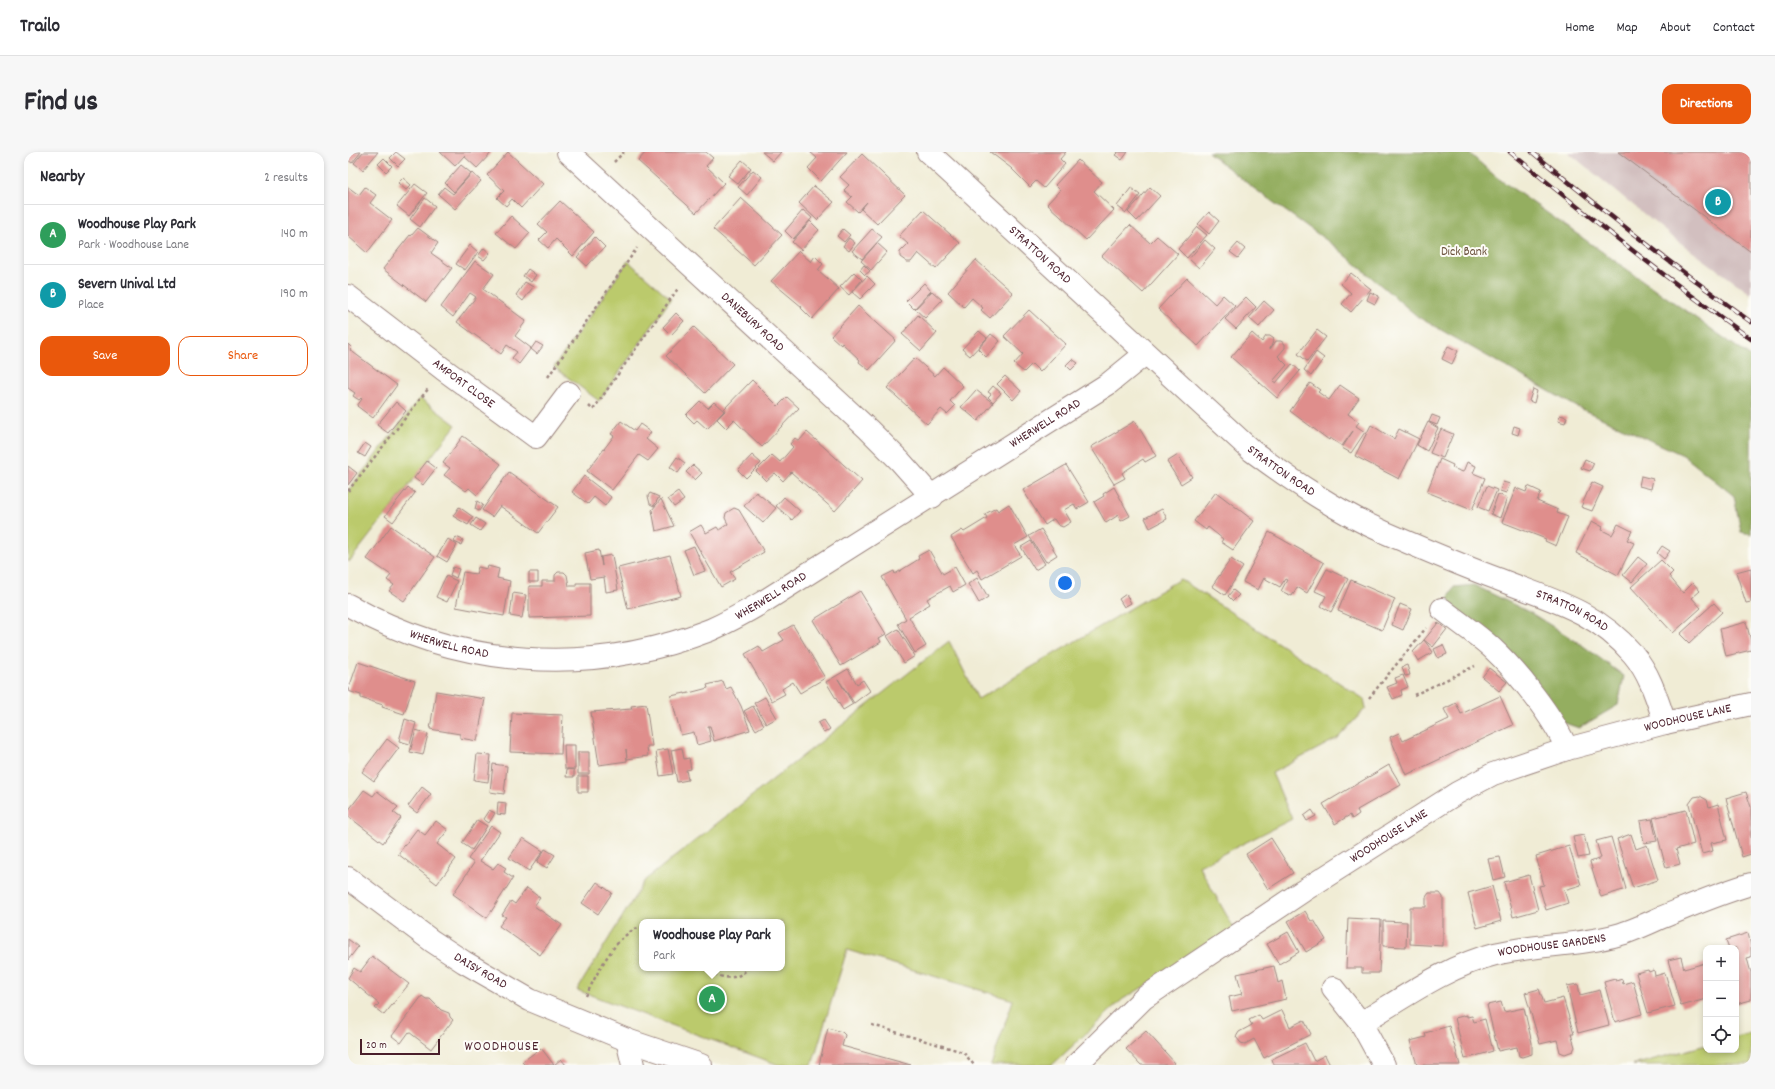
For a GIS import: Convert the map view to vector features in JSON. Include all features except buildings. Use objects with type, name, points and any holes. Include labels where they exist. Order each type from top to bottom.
[{"type":"street","name":"DANEBURY ROAD","points":[[568,152],[890,450],[932,497]]},
{"type":"street","name":"STRATTON ROAD","points":[[928,152],[1145,354],[1252,451],[1314,494],[1384,533],[1498,580],[1559,602],[1591,617],[1633,654],[1641,665],[1653,688],[1665,722]]},
{"type":"street","name":"AMPORT CLOSE","points":[[348,296],[443,369],[536,437],[569,393]]},
{"type":"street","name":"WHERWELL ROAD","points":[[348,605],[370,617],[404,632],[440,644],[478,652],[546,660],[582,660],[611,656],[673,642],[729,621],[763,602],[932,497],[1108,384],[1145,354]]},
{"type":"street","points":[[1442,609],[1498,655],[1527,688],[1548,717],[1567,749]]},
{"type":"street","name":"WOODHOUSE LANE","points":[[1076,1065],[1144,998],[1309,887],[1469,787],[1493,774],[1567,749],[1665,722],[1751,704]]},
{"type":"street","name":"DAISY ROAD","points":[[348,878],[432,941],[464,962],[530,1000],[627,1040]]},
{"type":"street","name":"WOODHOUSE GARDENS","points":[[1361,1023],[1430,981],[1461,966],[1494,954],[1539,946],[1602,939],[1622,934],[1708,899],[1751,884]]},
{"type":"street","points":[[1333,988],[1361,1023],[1384,1065]]},
{"type":"street","points":[[627,1040],[633,1065]]},
{"type":"street","points":[[627,1040],[702,1065]]},
{"type":"path","points":[[650,228],[547,378],[593,410],[693,267]]},
{"type":"path","points":[[348,491],[443,369]]},
{"type":"path","points":[[1368,698],[1442,609]]},
{"type":"path","points":[[1414,695],[1498,655]]},
{"type":"path","points":[[576,1019],[597,973],[616,946],[632,929],[639,928]]},
{"type":"path","points":[[709,971],[716,975],[731,978],[742,974],[745,971]]},
{"type":"path","points":[[872,1025],[963,1052],[974,1065]]},
{"type":"shaded area","points":[[1568,152],[1751,152],[1751,294],[1671,236]]},
{"type":"green space","name":"Dick Bank","points":[[1208,152],[1468,152],[1495,176],[1751,357],[1751,534],[1741,532],[1734,496],[1683,455],[1577,407],[1418,317],[1336,247],[1252,187]]},
{"type":"green space","points":[[628,261],[671,299],[599,401],[554,367]]},
{"type":"green space","points":[[420,398],[456,425],[349,562],[348,491]]},
{"type":"green space","points":[[1180,579],[1364,699],[1366,708],[1338,738],[1272,773],[1292,819],[1199,866],[1236,932],[1123,999],[1052,1065],[991,1065],[1013,1000],[847,950],[812,1065],[779,1065],[577,990],[645,880],[949,641],[978,699]]},
{"type":"green space","points":[[1474,585],[1531,613],[1582,645],[1624,676],[1618,705],[1579,728],[1548,717],[1444,606],[1454,587]]},
{"type":"green space","points":[[1751,1033],[1751,1065],[1633,1065],[1703,1046],[1703,1053],[1739,1053],[1739,1036]]},
{"type":"railway","points":[[1510,152],[1629,248],[1751,339]]},
{"type":"railway","points":[[1532,152],[1640,239],[1751,322]]},
{"type":"place","name":"Severn Unival Ltd","points":[[1718,202]]},
{"type":"place","name":"Woodhouse Play Park","points":[[712,999]]},
{"type":"district","name":"WOODHOUSE","points":[[502,1047]]}]
